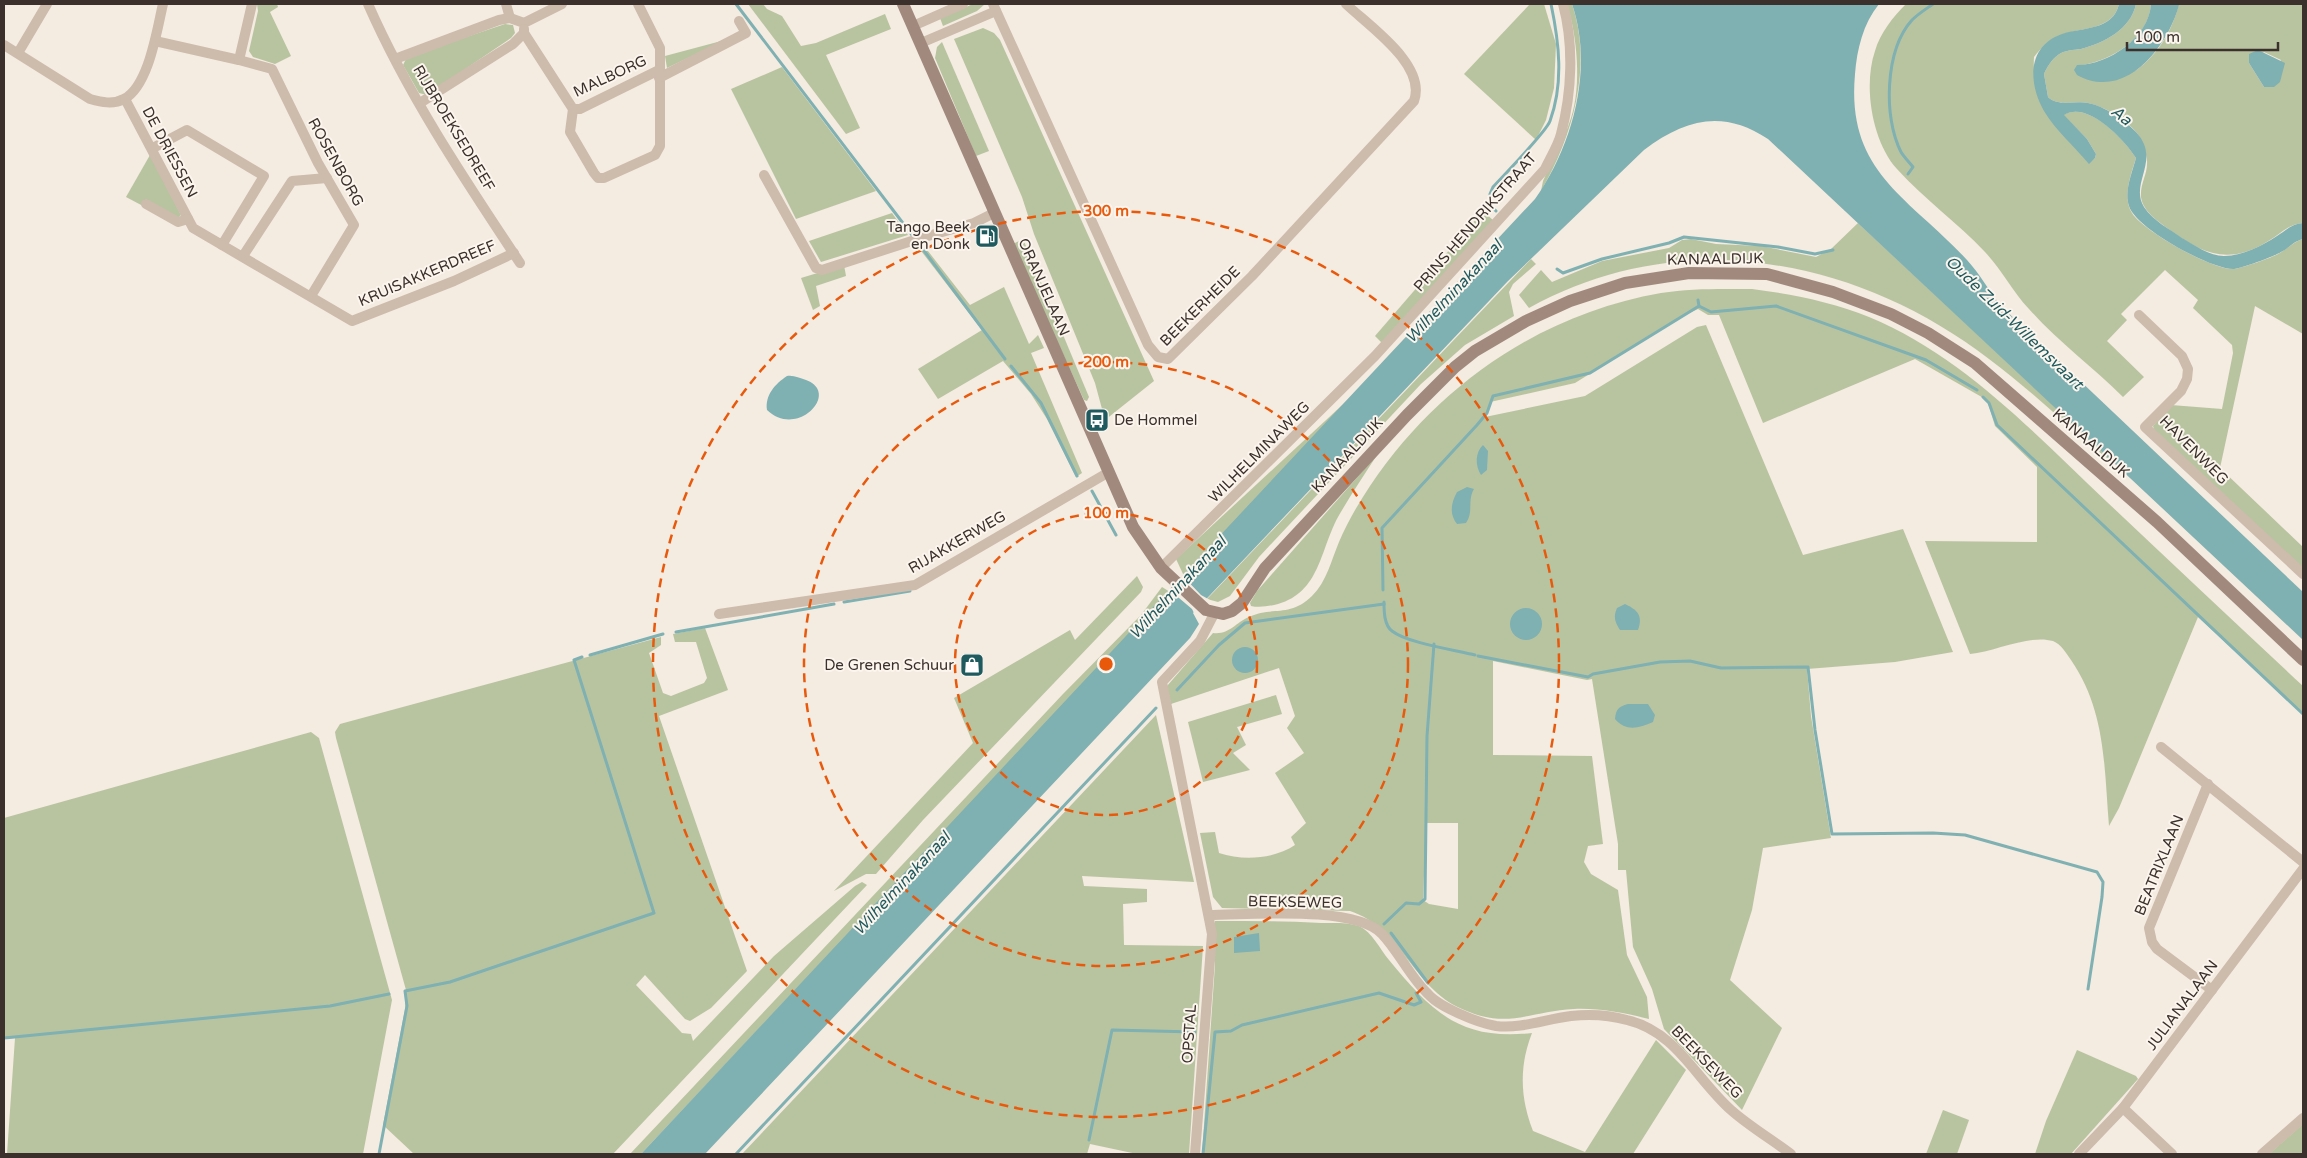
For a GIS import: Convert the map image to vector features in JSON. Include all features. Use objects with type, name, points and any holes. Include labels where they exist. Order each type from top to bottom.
[{"type":"main road","name":"ORANJELAAN","points":[[904,4],[1133,527],[1162,568],[1210,612]]},
{"type":"main road","name":"KANAALDIJK","points":[[1210,612],[1223,614],[1232,611],[1242,603],[1265,568],[1433,389],[1475,351],[1526,321],[1570,301],[1625,283],[1689,273],[1767,274],[1833,292],[1891,314],[1928,333],[1975,363],[2157,522],[2303,660]]},
{"type":"street","points":[[18,53],[47,4]]},
{"type":"street","points":[[4,45],[90,99],[104,103],[125,99],[136,88],[144,73],[163,4]]},
{"type":"street","points":[[239,60],[252,4]]},
{"type":"street","name":"RIJBROEKSEDREEF","points":[[368,4],[395,59],[457,167],[520,263]]},
{"type":"street","points":[[506,4],[510,18],[524,28]]},
{"type":"street","points":[[420,103],[513,44],[524,28],[562,4]]},
{"type":"street","name":"MALBORG","points":[[524,28],[573,109],[570,132],[594,173],[598,178],[604,178],[655,155],[659,151],[660,48],[638,4]]},
{"type":"street","points":[[913,26],[963,4]]},
{"type":"street","name":"BEEKERHEIDE","points":[[921,43],[995,7],[1148,345],[1158,357],[1168,359],[1252,276],[1414,101],[1418,92],[1416,79],[1407,61],[1346,4]]},
{"type":"street","name":"PRINS HENDRIKSTRAAT","points":[[1375,356],[1545,169],[1561,136],[1569,94],[1570,30],[1563,4]]},
{"type":"street","points":[[395,59],[510,18]]},
{"type":"street","points":[[659,74],[746,33],[739,21]]},
{"type":"street","name":"ROSENBORG","points":[[154,42],[272,69],[326,178],[354,225],[311,296]]},
{"type":"street","name":"MALBORG","points":[[573,109],[580,109],[659,74]]},
{"type":"street","name":"DE DRIESSEN","points":[[125,99],[153,148],[193,228],[222,245]]},
{"type":"street","points":[[153,148],[187,130],[264,176],[222,245]]},
{"type":"street","points":[[764,175],[816,268],[822,270],[974,223],[994,213]]},
{"type":"street","points":[[243,256],[292,181],[326,178]]},
{"type":"street","name":"DE DRIESSEN","points":[[146,204],[178,222],[188,219]]},
{"type":"street","name":"KRUISAKKERDREEF","points":[[222,245],[352,321],[454,281],[514,253]]},
{"type":"street","name":"HAVENWEG","points":[[2139,315],[2182,356],[2188,368],[2187,379],[2181,391],[2145,427],[2303,574]]},
{"type":"street","name":"WILHELMINAWEG","points":[[1162,568],[1375,356]]},
{"type":"street","name":"RIJAKKERWEG","points":[[719,614],[915,585],[1109,472]]},
{"type":"street","points":[[1209,915],[1162,682],[1200,641],[1210,612]]},
{"type":"street","points":[[2161,747],[2303,862]]},
{"type":"street","name":"BEATRIXLAAN","points":[[2208,784],[2149,928],[2152,942],[2157,949],[2212,990]]},
{"type":"street","name":"JULIANALAAN","points":[[2079,1154],[2123,1108],[2303,869]]},
{"type":"street","name":"OPSTAL","points":[[1195,1154],[1212,934],[1209,915]]},
{"type":"street","name":"BEEKSEWEG","points":[[1209,915],[1326,915],[1347,917],[1364,922],[1381,933],[1427,994],[1460,1014],[1481,1022],[1497,1026],[1517,1025],[1572,1016],[1600,1015],[1628,1020],[1651,1028],[1669,1040],[1730,1109],[1792,1154]]},
{"type":"street","points":[[2123,1108],[2172,1154]]},
{"type":"street","points":[[2262,1154],[2303,1118]]},
{"type":"green space","points":[[257,4],[277,4],[278,7],[270,12],[291,56],[275,64],[253,57],[249,51],[258,11]]},
{"type":"green space","points":[[748,4],[763,4],[767,9],[782,16],[801,46],[816,43],[885,14],[891,29],[826,55],[860,128],[846,134]]},
{"type":"green space","points":[[973,4],[985,4],[977,11],[943,26],[940,18]]},
{"type":"green space","points":[[1530,4],[1544,4],[1556,44],[1554,88],[1546,120],[1536,140],[1464,74]]},
{"type":"green space","points":[[1567,4],[1572,4],[1578,28],[1581,52],[1580,76],[1570,124],[1562,147],[1541,191],[1543,181],[1571,118],[1576,91],[1576,45]]},
{"type":"green space","points":[[1906,4],[2119,4],[2116,13],[2103,24],[2069,32],[2057,37],[2046,44],[2034,57],[2034,74],[2037,89],[2049,116],[2089,163],[2095,158],[2096,154],[2087,139],[2063,115],[2073,112],[2083,113],[2094,117],[2114,132],[2136,158],[2128,193],[2129,207],[2132,213],[2150,230],[2196,257],[2211,264],[2234,269],[2274,256],[2303,239],[2303,334],[2255,306],[2220,468],[2303,547],[2303,570],[2154,430],[2153,426],[2171,405],[2222,409],[2233,353],[2232,345],[2193,308],[2198,300],[2165,270],[2121,314],[2127,320],[2107,341],[2144,377],[2123,397],[2040,321],[1985,252],[1907,180],[1888,157],[1881,144],[1872,113],[1870,96],[1871,65],[1877,44],[1892,20]]},
{"type":"green space","points":[[2136,4],[2151,4],[2149,16],[2144,27],[2128,45],[2106,58],[2083,65],[2135,71],[2151,58],[2163,42],[2179,4],[2303,4],[2303,223],[2289,227],[2256,248],[2243,253],[2218,254],[2195,246],[2161,224],[2152,216],[2142,202],[2141,192],[2147,161],[2144,147],[2138,134],[2132,127],[2100,107],[2083,102],[2056,102],[2048,97],[2044,74],[2048,66],[2058,55],[2107,39],[2129,21]],"holes":[[[2264,52],[2281,60],[2264,87],[2249,63]]]},
{"type":"green space","points":[[505,24],[513,25],[515,33],[511,38],[427,95],[419,93],[403,65],[407,57]]},
{"type":"green space","points":[[983,28],[994,33],[1000,40],[1154,381],[1105,420],[1095,383],[1034,234],[1022,197],[954,39]]},
{"type":"green space","points":[[725,40],[667,68],[665,56]]},
{"type":"green space","points":[[942,42],[989,151],[976,156],[935,58],[937,47]]},
{"type":"green space","points":[[782,67],[876,191],[796,219],[731,89]]},
{"type":"green space","points":[[150,155],[181,215],[178,218],[143,206],[126,197]]},
{"type":"green space","points":[[1483,211],[1495,222],[1382,343],[1375,336]]},
{"type":"green space","points":[[892,213],[908,235],[821,262],[809,241]]},
{"type":"green space","points":[[1858,223],[2114,462],[2099,452],[2000,367],[1937,324],[1882,296],[1825,276],[1766,264],[1706,260],[1646,266],[1587,282],[1529,308],[1519,295],[1541,270],[1552,282],[1602,261],[1669,248],[1682,240],[1691,239],[1716,244],[1761,246],[1816,257],[1831,249]]},
{"type":"green space","points":[[1023,239],[1089,397],[1087,401],[1084,400],[1013,244]]},
{"type":"green space","points":[[921,242],[970,305],[1004,287],[1029,344],[1038,335],[1044,348],[1031,353],[1082,473],[1076,477],[1047,419],[1031,394],[1003,361],[938,399],[918,369],[982,330],[915,243]]},
{"type":"green space","points":[[1531,259],[1536,264],[1513,284],[1509,292],[1514,316],[1465,345],[1421,384],[1259,557],[1230,596],[1218,602],[1207,599]]},
{"type":"green space","points":[[844,265],[846,276],[816,286],[820,306],[813,310],[801,278]]},
{"type":"green space","points":[[1752,289],[1812,299],[1869,317],[1903,333],[1966,374],[2024,423],[2303,686],[2303,714],[2198,617],[2119,808],[2109,826],[2104,761],[2097,719],[2091,699],[2071,660],[2058,644],[2044,639],[1970,654],[1925,541],[2037,542],[2037,467],[1995,426],[1987,400],[1915,359],[1763,423],[1719,315],[1708,315],[1698,309],[1683,316],[1575,383],[1490,402],[1485,417],[1585,396],[1697,327],[1706,325],[1803,555],[1903,529],[1953,652],[1895,662],[1807,669],[1811,716],[1831,838],[1763,848],[1752,910],[1730,980],[1782,1028],[1742,1110],[1664,1029],[1652,989],[1633,947],[1626,870],[1618,870],[1618,844],[1592,679],[1587,680],[1493,661],[1493,755],[1592,756],[1603,844],[1588,846],[1584,862],[1591,874],[1618,890],[1627,955],[1647,997],[1649,1019],[1593,1009],[1558,1010],[1506,1019],[1478,1015],[1462,1009],[1445,999],[1418,973],[1382,930],[1368,919],[1350,911],[1222,908],[1213,897],[1200,833],[1215,832],[1219,853],[1248,858],[1268,856],[1287,850],[1295,845],[1291,837],[1306,823],[1275,773],[1304,753],[1287,728],[1295,716],[1279,668],[1171,704],[1167,686],[1213,633],[1228,630],[1244,619],[1257,614],[1296,607],[1312,596],[1325,577],[1342,535],[1357,507],[1397,450],[1427,416],[1460,386],[1496,359],[1534,337],[1574,318],[1617,303],[1672,291]],"holes":[[[1426,823],[1458,823],[1458,909],[1429,904],[1423,900]]]},
{"type":"green space","points":[[1353,395],[1184,576],[1176,559]]},
{"type":"green space","points":[[1377,455],[1338,517],[1317,568],[1303,590],[1292,598],[1278,604],[1261,607],[1251,606],[1250,603],[1257,591]]},
{"type":"green space","points":[[1137,576],[1143,587],[1141,592],[923,820],[876,874],[866,874],[834,891],[973,743],[954,698],[1070,630],[1075,640]]},
{"type":"green space","points":[[1162,587],[1170,592],[641,1154],[630,1154],[1063,694],[1141,615]]},
{"type":"green space","points":[[705,628],[728,690],[659,716],[747,971],[711,1008],[690,1021],[685,1019],[645,975],[636,985],[682,1033],[691,1034],[693,1041],[774,956],[855,886],[862,882],[867,885],[613,1154],[414,1154],[383,1125],[405,1009],[406,990],[335,732],[340,724],[661,637],[661,645],[649,653],[663,693],[671,696],[704,683],[707,678],[696,642],[675,642],[673,634]]},
{"type":"green space","points":[[1276,695],[1282,714],[1237,727],[1246,745],[1233,753],[1250,770],[1203,782],[1188,722]]},
{"type":"green space","points":[[1156,715],[1194,882],[1082,876],[1084,886],[1147,889],[1147,902],[1123,904],[1124,945],[1203,946],[1189,1154],[1137,1154],[1090,1144],[1087,1154],[742,1154]]},
{"type":"green space","points":[[311,732],[319,738],[392,1000],[363,1154],[7,1154],[15,1038],[4,1039],[4,818]]},
{"type":"green space","points":[[1215,921],[1340,923],[1359,926],[1372,936],[1389,960],[1419,994],[1450,1019],[1466,1027],[1485,1032],[1507,1034],[1532,1033],[1525,1058],[1523,1082],[1526,1106],[1533,1131],[1585,1152],[1656,1040],[1686,1070],[1633,1154],[1202,1154],[1215,965]]},
{"type":"green space","points":[[2077,1050],[2136,1076],[2138,1079],[2071,1154],[2035,1154],[2046,1121]]},
{"type":"green space","points":[[1943,1110],[1969,1120],[1957,1154],[1926,1154]]},
{"type":"green space","points":[[2303,1124],[2303,1154],[2269,1154]]},
{"type":"water","points":[[1572,4],[1879,4],[1865,28],[1857,55],[1855,74],[1855,108],[1861,136],[1871,160],[1904,200],[1967,260],[2001,306],[2303,592],[2303,640],[1768,139],[1735,124],[1720,121],[1689,125],[1659,139],[1644,150],[1508,281],[1193,613],[1199,624],[1190,638],[705,1154],[641,1154],[1535,199],[1560,155],[1576,105],[1580,80],[1581,54]]},
{"type":"water","points":[[2119,4],[2136,4],[2129,21],[2122,28],[2099,43],[2063,52],[2048,66],[2044,74],[2048,97],[2056,102],[2083,102],[2101,107],[2120,118],[2136,132],[2143,142],[2146,152],[2146,162],[2140,189],[2140,198],[2144,207],[2157,221],[2197,247],[2219,256],[2231,256],[2258,247],[2292,226],[2303,223],[2303,239],[2271,257],[2234,269],[2209,263],[2159,236],[2134,215],[2129,206],[2127,194],[2136,158],[2114,132],[2094,117],[2083,113],[2073,112],[2064,115],[2087,139],[2096,154],[2089,164],[2054,125],[2044,111],[2035,89],[2033,77],[2037,56],[2042,47],[2062,34],[2104,24],[2116,13]]},
{"type":"water","points":[[2151,4],[2179,5],[2165,37],[2142,66],[2128,76],[2112,81],[2095,81],[2077,75],[2074,70],[2077,65],[2102,60],[2125,47],[2135,38],[2149,16]]},
{"type":"water","points":[[2258,50],[2285,63],[2280,82],[2274,87],[2264,87],[2249,63],[2249,54]]},
{"type":"water","points":[[787,376],[806,380],[816,386],[819,394],[817,403],[811,411],[802,417],[791,419],[779,418],[767,410],[769,395]]},
{"type":"water","points":[[1483,445],[1488,451],[1487,470],[1481,475],[1477,459],[1478,451]]},
{"type":"water","points":[[1467,487],[1474,489],[1471,497],[1470,515],[1466,523],[1457,524],[1452,512],[1453,500],[1457,492]]},
{"type":"water","points":[[1625,604],[1636,611],[1640,617],[1638,630],[1620,630],[1617,624],[1615,617],[1617,608]]},
{"type":"water","points":[[1526,608],[1532,609],[1537,613],[1541,618],[1541,630],[1537,635],[1532,639],[1526,640],[1520,639],[1515,635],[1511,630],[1510,624],[1511,618],[1515,613],[1520,609]]},
{"type":"water","points":[[1245,647],[1254,651],[1258,660],[1254,669],[1245,673],[1236,669],[1232,660],[1236,651]]},
{"type":"water","points":[[1628,704],[1648,704],[1655,715],[1653,722],[1633,728],[1619,723],[1615,719],[1617,711],[1620,707]]},
{"type":"water","points":[[1259,933],[1260,951],[1234,953],[1234,937]]},
{"type":"pier","points":[[1182,575],[1201,595],[1210,600],[1197,613],[1199,617],[1197,619],[1192,609],[1179,598],[1176,596],[1171,601],[1166,596]]},
{"type":"waterway","points":[[736,4],[912,235]]},
{"type":"waterway","points":[[1496,211],[1490,205],[1490,194],[1493,187],[1547,127],[1554,107],[1559,77],[1559,62],[1551,4]]},
{"type":"waterway","points":[[1908,174],[1913,167],[1901,152],[1891,121],[1889,103],[1892,66],[1896,48],[1903,33],[1912,20],[1933,4]]},
{"type":"waterway","points":[[1557,269],[1563,273],[1602,259],[1669,243],[1684,237],[1778,247],[1815,254],[1833,250]]},
{"type":"waterway","points":[[919,244],[1005,359]]},
{"type":"waterway","points":[[1698,300],[1699,306],[1711,312],[1776,306],[1926,360],[1977,390]]},
{"type":"waterway","points":[[1383,590],[1382,528],[1477,425],[1487,413],[1493,396],[1590,373],[1699,306]]},
{"type":"waterway","points":[[1011,366],[1041,403],[1077,476]]},
{"type":"waterway","points":[[1983,397],[1989,403],[1997,425],[2303,714]]},
{"type":"waterway","points":[[1092,491],[1116,535]]},
{"type":"waterway","points":[[844,602],[910,591]]},
{"type":"waterway","points":[[1384,602],[1385,618],[1387,625],[1392,631],[1420,643],[1475,655]]},
{"type":"waterway","points":[[676,632],[834,604]]},
{"type":"waterway","points":[[1177,690],[1219,645],[1245,623],[1384,604]]},
{"type":"waterway","points":[[590,655],[663,634]]},
{"type":"waterway","points":[[1384,924],[1406,903],[1419,904],[1425,899],[1427,736],[1434,644]]},
{"type":"waterway","points":[[1478,656],[1588,677],[1593,674],[1660,662],[1690,661],[1721,668],[1808,667],[1815,730],[1832,834],[1933,833],[1965,835],[2097,872],[2103,882],[2102,897],[2088,989]]},
{"type":"waterway","points":[[379,1154],[407,1006],[405,991],[450,982],[654,913],[574,660],[582,657]]},
{"type":"waterway","points":[[736,1154],[1156,708]]},
{"type":"waterway","points":[[1391,933],[1428,983]]},
{"type":"waterway","points":[[1203,1154],[1215,1032],[1231,1031],[1242,1025],[1379,993],[1414,1005],[1421,1002],[1416,993]]},
{"type":"waterway","points":[[4,1038],[330,1006],[389,994]]},
{"type":"waterway","points":[[1089,1140],[1112,1030],[1195,1032]]},
{"type":"place","name":"Tango Beek en Donk","points":[[987,236]]},
{"type":"place","name":"De Hommel","points":[[1097,420]]},
{"type":"place","name":"De Grenen Schuur","points":[[972,665]]},
{"type":"water label","name":"Aa","points":[[2122,115]]},
{"type":"water label","name":"Wilhelminakanaal","points":[[1453,291]]},
{"type":"water label","name":"Oude Zuid-Willemsvaart","points":[[2015,322]]},
{"type":"water label","name":"Wilhelminakanaal","points":[[1177,587]]},
{"type":"water label","name":"Wilhelminakanaal","points":[[901,883]]}]
